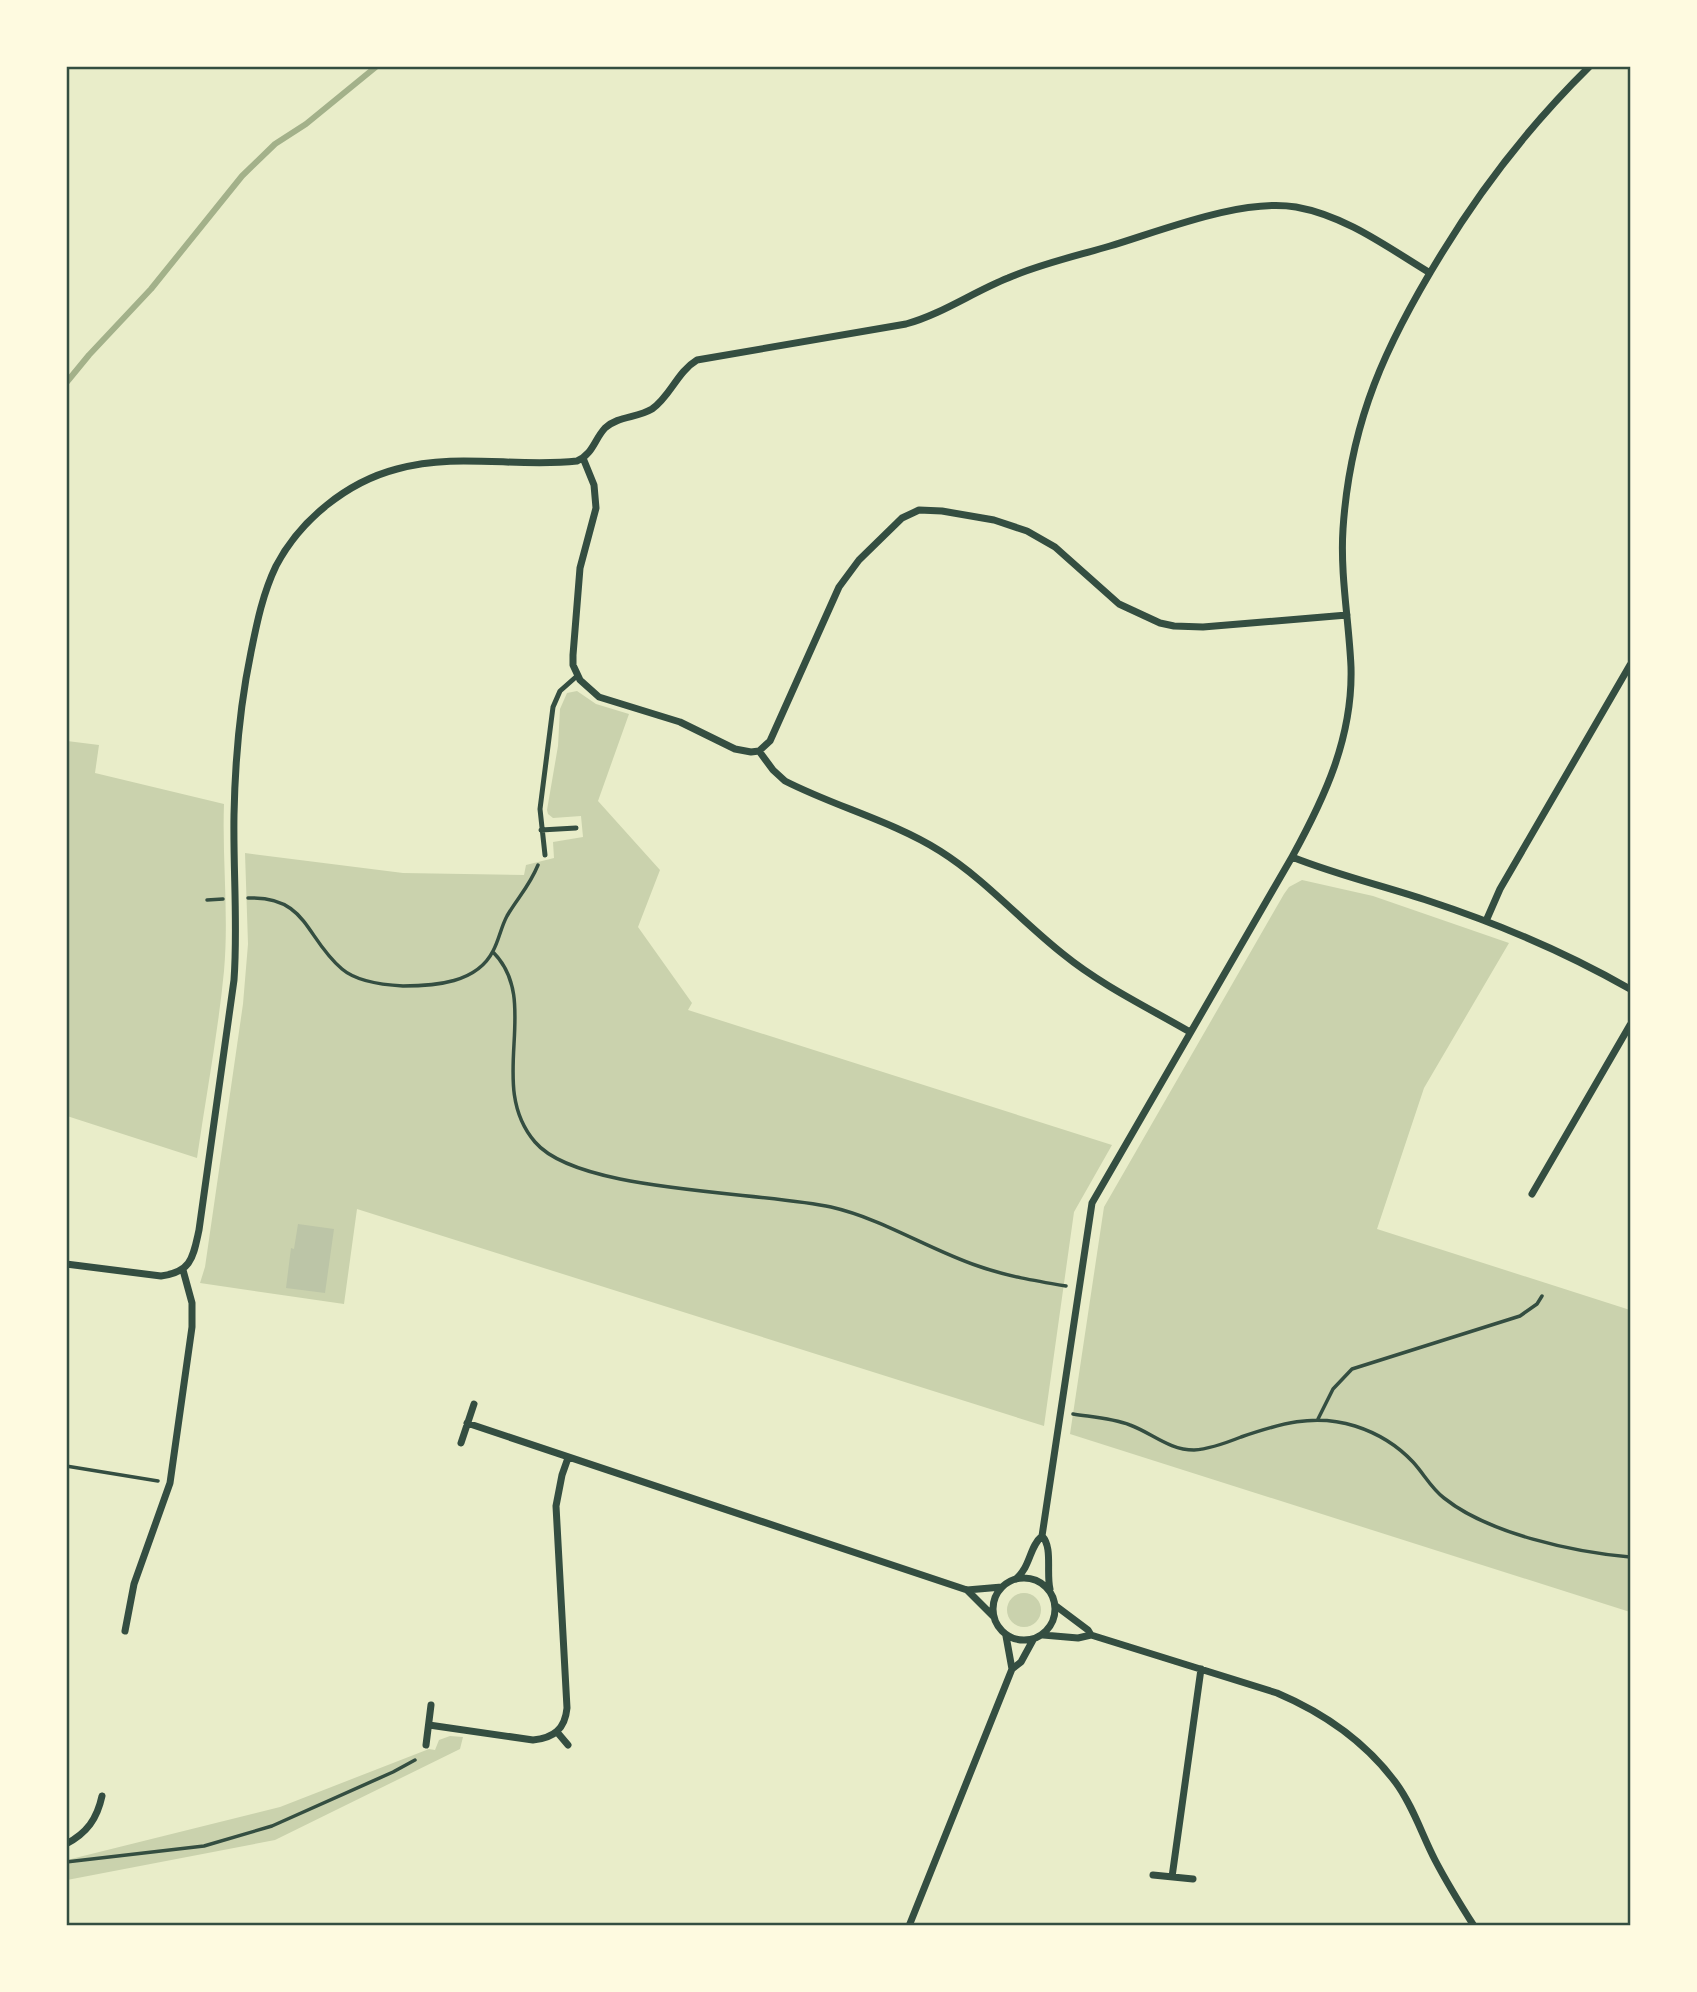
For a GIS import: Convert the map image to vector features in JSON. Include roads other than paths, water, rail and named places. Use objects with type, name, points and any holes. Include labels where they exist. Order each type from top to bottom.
[{"type":"street","points":[[467,1423],[967,1590],[1002,1587],[1016,1579],[1026,1568],[1034,1545],[1042,1536],[1088,1217],[1097,1192],[1292,857],[1330,782],[1348,715],[1351,670],[1343,532],[1355,446],[1379,368],[1400,324],[1482,190],[1544,113],[1590,66]]},
{"type":"street","points":[[66,1264],[148,1276],[174,1275],[183,1270],[190,1261],[199,1230],[230,1014],[236,951],[235,793],[249,661],[269,582],[278,563],[299,532],[340,495],[359,484],[397,469],[445,461],[577,461],[593,449],[612,423],[642,414],[656,406],[683,372],[697,360],[906,324],[934,314],[1010,277],[1233,211],[1280,206],[1329,216],[1358,229],[1430,273]]},
{"type":"street","points":[[583,458],[594,485],[596,508],[580,568],[573,656],[577,676],[592,692],[608,701],[671,719],[735,749],[751,752],[766,747],[839,587],[859,560],[902,518],[919,510],[994,520],[1027,531],[1055,547],[1119,604],[1160,623],[1203,627],[1346,615]]},
{"type":"street","points":[[1486,921],[1500,888],[1627,680],[1630,665]]},
{"type":"street","points":[[759,751],[785,781],[890,825],[942,852],[976,877],[1073,962],[1190,1032]]},
{"type":"street","points":[[1292,857],[1486,921],[1580,963],[1630,989]]},
{"type":"street","points":[[1532,1194],[1630,1025]]},
{"type":"street","points":[[125,1631],[134,1584],[170,1482],[192,1327],[192,1303],[183,1270]]},
{"type":"street","points":[[461,1443],[474,1405]]},
{"type":"street","points":[[429,1725],[533,1740],[557,1732],[565,1721],[567,1708],[556,1506],[568,1458]]},
{"type":"street","points":[[1042,1536],[1049,1546],[1047,1567],[1050,1591],[1056,1606],[1091,1635]]},
{"type":"street","points":[[1016,1579],[1035,1580],[1050,1591]]},
{"type":"street","points":[[1002,1587],[993,1607],[994,1618],[998,1628],[1014,1640],[1033,1640],[1043,1635],[1053,1622],[1056,1606]]},
{"type":"street","points":[[967,1590],[994,1618]]},
{"type":"street","points":[[1006,1635],[1012,1669]]},
{"type":"street","points":[[1043,1635],[1091,1635],[1277,1693],[1306,1705],[1331,1720],[1357,1740],[1398,1785],[1445,1879],[1474,1926]]},
{"type":"street","points":[[909,1926],[1012,1669],[1021,1662],[1033,1640]]},
{"type":"street","points":[[1172,1877],[1201,1669]]},
{"type":"street","points":[[426,1745],[432,1705]]},
{"type":"street","points":[[557,1732],[568,1745]]},
{"type":"street","points":[[66,1844],[89,1828],[96,1818],[102,1796]]},
{"type":"street","points":[[1153,1875],[1193,1880]]},
{"type":"lane","points":[[545,855],[541,830],[541,797],[553,707],[560,691],[577,676]]},
{"type":"lane","points":[[541,830],[576,828]]},
{"type":"waterway","points":[[66,383],[151,289],[242,176],[275,144],[306,124],[377,66]]}]
